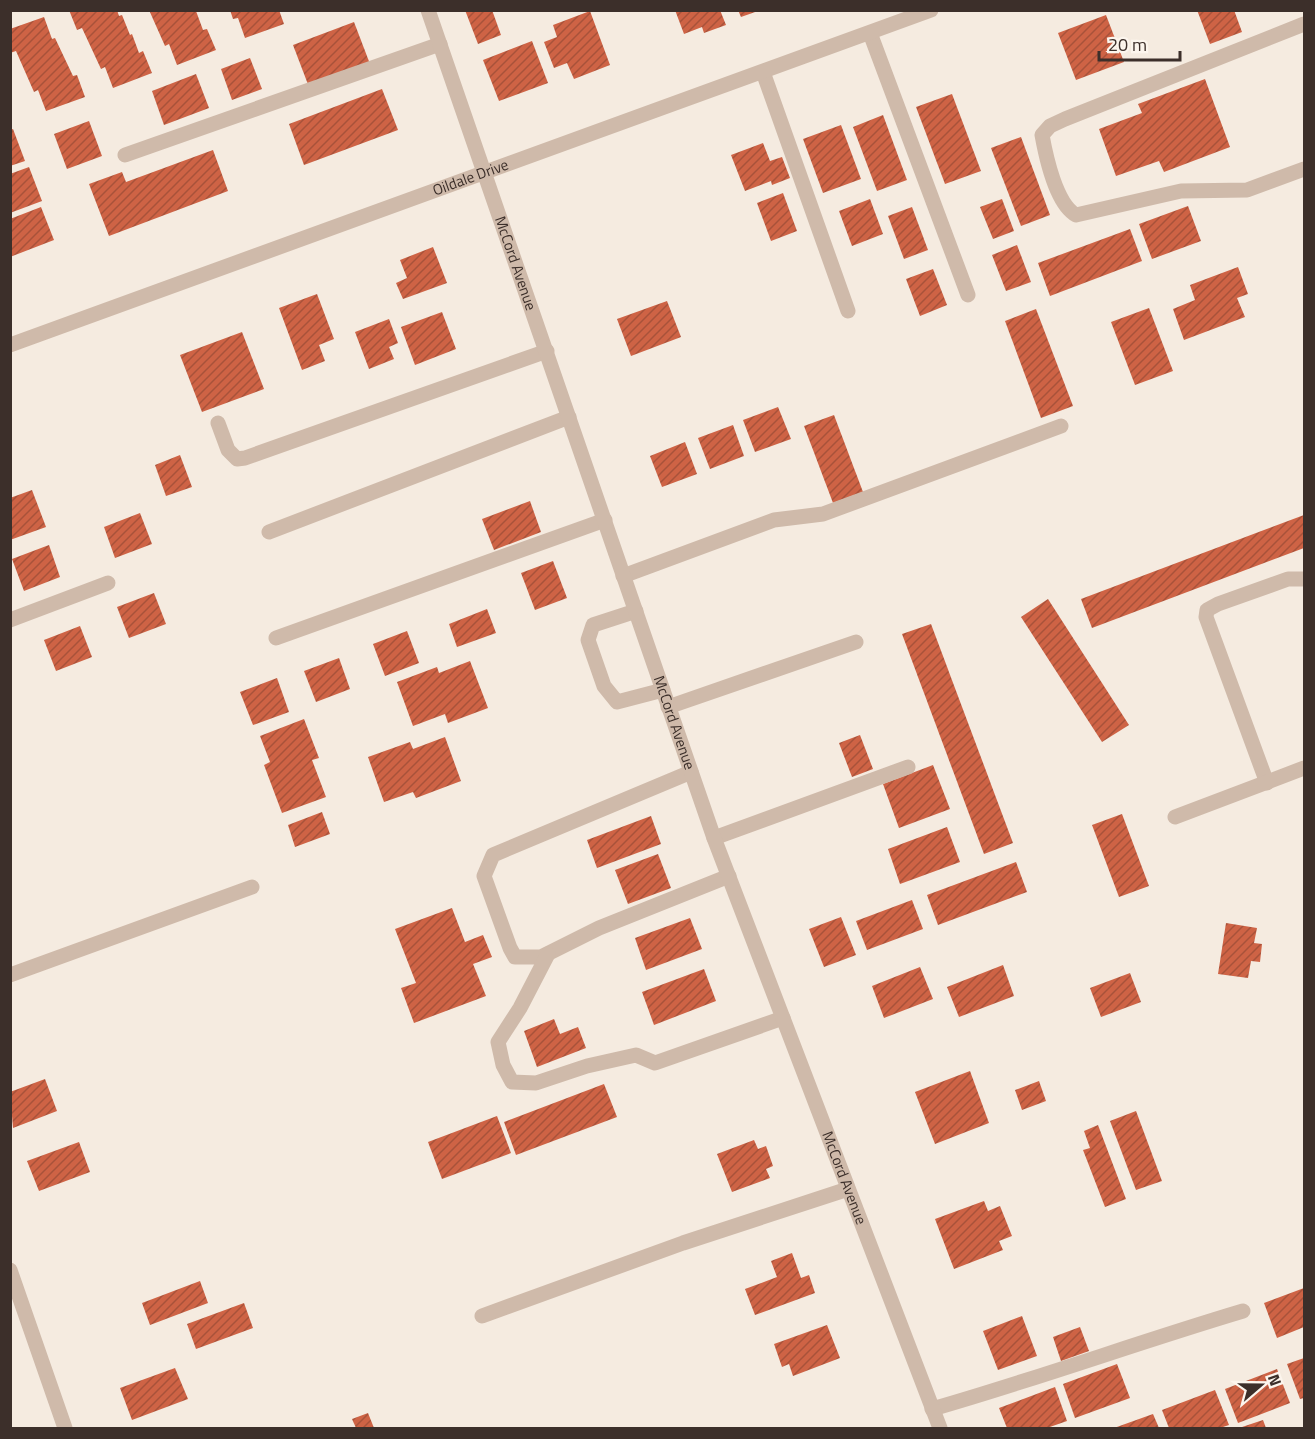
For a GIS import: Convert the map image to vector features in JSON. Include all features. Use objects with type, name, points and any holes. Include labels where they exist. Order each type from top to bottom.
[{"type":"street","name":"McCord Avenue","points":[[428,10],[714,838],[940,1428]]},
{"type":"street","name":"Oildale Drive","points":[[10,345],[486,174],[930,10]]},
{"type":"street","points":[[1305,24],[1065,119],[1050,126],[1042,135],[1060,200],[1069,211],[1076,215],[1181,191],[1247,189],[1305,169]]},
{"type":"street","points":[[870,33],[968,295]]},
{"type":"street","points":[[125,155],[440,44]]},
{"type":"street","points":[[764,72],[848,310]]},
{"type":"street","points":[[218,423],[228,450],[237,459],[245,458],[546,351]]},
{"type":"street","points":[[269,532],[569,417]]},
{"type":"street","points":[[624,576],[774,520],[823,514],[1061,426]]},
{"type":"street","points":[[276,638],[604,520]]},
{"type":"street","points":[[1267,783],[1206,617],[1208,610],[1218,604],[1288,579],[1305,579]]},
{"type":"street","points":[[10,620],[108,583]]},
{"type":"street","points":[[636,611],[594,625],[588,640],[594,658],[604,686],[616,702],[663,690]]},
{"type":"street","points":[[668,707],[856,642]]},
{"type":"street","points":[[714,838],[908,767]]},
{"type":"street","points":[[1175,817],[1305,768]]},
{"type":"street","points":[[691,772],[493,855],[484,876],[510,948],[515,957],[542,957],[598,928],[729,876]]},
{"type":"street","points":[[10,975],[252,887]]},
{"type":"street","points":[[548,954],[520,1008],[498,1042],[503,1065],[512,1082],[536,1083],[587,1066],[636,1055],[655,1063],[783,1018]]},
{"type":"street","points":[[482,1316],[682,1243],[848,1189]]},
{"type":"street","points":[[10,1270],[65,1428]]},
{"type":"street","points":[[932,1409],[1016,1385],[1106,1353],[1243,1311]]},
{"type":"building","points":[[69,10],[117,10],[119,16],[122,15],[130,35],[132,34],[139,53],[143,51],[152,73],[113,88],[105,67],[101,69],[82,28],[77,30]]},
{"type":"building","points":[[149,10],[196,11],[203,30],[207,29],[216,50],[177,65],[169,44],[165,46]]},
{"type":"building","points":[[230,10],[279,10],[284,24],[245,38],[238,18],[233,19]]},
{"type":"building","points":[[465,10],[492,10],[501,35],[478,44]]},
{"type":"building","points":[[675,10],[720,10],[726,25],[704,33],[702,27],[684,34]]},
{"type":"building","points":[[738,10],[758,10],[758,11],[741,17]]},
{"type":"building","points":[[1197,10],[1234,10],[1242,32],[1210,44]]},
{"type":"building","points":[[590,11],[610,65],[574,79],[567,63],[554,68],[544,42],[557,37],[553,25]]},
{"type":"building","points":[[1106,15],[1124,62],[1076,80],[1058,33]]},
{"type":"building","points":[[44,17],[52,39],[55,38],[73,76],[77,75],[85,97],[46,111],[38,90],[34,92],[16,51],[10,53],[10,29]]},
{"type":"building","points":[[354,22],[370,64],[309,87],[293,45]]},
{"type":"building","points":[[532,41],[548,83],[499,101],[483,60]]},
{"type":"building","points":[[250,58],[262,89],[232,100],[221,69]]},
{"type":"building","points":[[196,74],[209,108],[164,125],[152,91]]},
{"type":"building","points":[[1205,79],[1230,147],[1164,172],[1159,161],[1116,176],[1099,129],[1142,113],[1138,104]]},
{"type":"building","points":[[382,89],[398,130],[304,165],[289,124]]},
{"type":"building","points":[[952,94],[981,171],[945,184],[916,107]]},
{"type":"building","points":[[883,115],[907,180],[877,191],[853,127]]},
{"type":"building","points":[[89,121],[102,156],[67,169],[54,134]]},
{"type":"building","points":[[841,125],[861,179],[823,193],[803,139]]},
{"type":"building","points":[[13,129],[25,161],[10,166],[10,130]]},
{"type":"building","points":[[1021,137],[1050,215],[1021,226],[991,148]]},
{"type":"building","points":[[763,143],[770,161],[782,157],[790,178],[772,185],[771,181],[745,191],[731,155]]},
{"type":"building","points":[[213,150],[228,191],[109,236],[89,184],[122,172],[126,182]]},
{"type":"building","points":[[29,167],[42,201],[10,213],[10,174]]},
{"type":"building","points":[[783,193],[797,231],[771,241],[757,203]]},
{"type":"building","points":[[870,199],[883,234],[852,246],[839,211]]},
{"type":"building","points":[[1002,199],[1014,231],[993,239],[980,207]]},
{"type":"building","points":[[1188,206],[1201,241],[1152,259],[1139,224]]},
{"type":"building","points":[[41,207],[54,240],[10,257],[10,219]]},
{"type":"building","points":[[912,207],[928,250],[904,259],[888,216]]},
{"type":"building","points":[[1130,229],[1142,261],[1050,296],[1038,263]]},
{"type":"building","points":[[1017,245],[1031,282],[1006,291],[992,255]]},
{"type":"building","points":[[433,247],[447,283],[403,299],[396,283],[407,278],[400,260]]},
{"type":"building","points":[[1238,267],[1248,294],[1237,298],[1245,317],[1184,340],[1173,309],[1195,300],[1190,285]]},
{"type":"building","points":[[933,269],[947,305],[920,316],[906,279]]},
{"type":"building","points":[[317,294],[334,339],[319,345],[325,361],[302,370],[279,308]]},
{"type":"building","points":[[667,301],[681,337],[631,356],[617,319]]},
{"type":"building","points":[[1149,308],[1173,371],[1135,385],[1111,322]]},
{"type":"building","points":[[1036,309],[1073,406],[1041,418],[1005,321]]},
{"type":"building","points":[[442,312],[456,349],[415,365],[401,327]]},
{"type":"building","points":[[389,319],[398,343],[389,347],[394,359],[369,369],[355,332]]},
{"type":"building","points":[[242,332],[264,389],[202,412],[180,355]]},
{"type":"building","points":[[778,407],[791,439],[755,452],[743,420]]},
{"type":"building","points":[[834,415],[863,492],[833,503],[804,426]]},
{"type":"building","points":[[733,425],[744,456],[710,469],[698,438]]},
{"type":"building","points":[[685,442],[697,474],[662,487],[650,456]]},
{"type":"building","points":[[180,455],[192,487],[166,496],[155,465]]},
{"type":"building","points":[[32,490],[46,527],[10,540],[10,498]]},
{"type":"building","points":[[530,501],[541,532],[494,550],[482,519]]},
{"type":"building","points":[[140,513],[152,544],[115,558],[104,527]]},
{"type":"building","points":[[1304,515],[1304,548],[1092,628],[1081,599]]},
{"type":"building","points":[[49,545],[60,577],[24,591],[12,559]]},
{"type":"building","points":[[553,561],[567,598],[535,610],[521,573]]},
{"type":"building","points":[[154,593],[166,624],[129,638],[117,607]]},
{"type":"building","points":[[1048,599],[1129,725],[1102,742],[1021,617]]},
{"type":"building","points":[[487,609],[496,633],[457,647],[449,624]]},
{"type":"building","points":[[931,624],[1013,843],[984,854],[902,634]]},
{"type":"building","points":[[80,626],[92,657],[56,671],[44,640]]},
{"type":"building","points":[[407,631],[419,663],[385,676],[373,644]]},
{"type":"building","points":[[339,658],[350,689],[316,702],[304,671]]},
{"type":"building","points":[[470,661],[488,708],[448,723],[445,714],[413,726],[397,682],[437,667],[439,673]]},
{"type":"building","points":[[277,678],[289,712],[253,725],[240,692]]},
{"type":"building","points":[[304,719],[319,758],[312,760],[326,797],[282,813],[264,765],[270,762],[260,736]]},
{"type":"building","points":[[860,735],[873,769],[852,777],[839,743]]},
{"type":"building","points":[[445,737],[461,781],[416,798],[413,792],[384,802],[368,757],[410,742],[413,749]]},
{"type":"building","points":[[933,765],[950,809],[899,828],[883,784]]},
{"type":"building","points":[[322,812],[330,834],[295,847],[288,825]]},
{"type":"building","points":[[1122,814],[1149,886],[1119,897],[1092,825]]},
{"type":"building","points":[[651,816],[661,844],[597,868],[587,840]]},
{"type":"building","points":[[947,827],[960,862],[900,884],[888,849]]},
{"type":"building","points":[[658,854],[671,888],[628,904],[615,870]]},
{"type":"building","points":[[1016,862],[1027,892],[938,925],[927,895]]},
{"type":"building","points":[[912,900],[923,929],[867,950],[856,921]]},
{"type":"building","points":[[452,908],[465,942],[483,935],[492,957],[473,964],[486,996],[414,1023],[401,988],[416,983],[395,929]]},
{"type":"building","points":[[841,917],[856,955],[824,967],[809,929]]},
{"type":"building","points":[[690,918],[702,949],[646,970],[635,938]]},
{"type":"building","points":[[1226,923],[1257,928],[1254,943],[1262,944],[1260,962],[1251,961],[1248,978],[1218,974]]},
{"type":"building","points":[[1003,965],[1014,996],[959,1017],[947,987]]},
{"type":"building","points":[[920,967],[933,999],[884,1018],[872,986]]},
{"type":"building","points":[[704,969],[716,1001],[654,1025],[642,992]]},
{"type":"building","points":[[1130,973],[1141,1002],[1101,1017],[1090,988]]},
{"type":"building","points":[[554,1019],[560,1034],[578,1027],[586,1048],[537,1067],[524,1031]]},
{"type":"building","points":[[970,1071],[989,1123],[935,1144],[915,1092]]},
{"type":"building","points":[[45,1079],[57,1111],[13,1128],[10,1092]]},
{"type":"building","points":[[1039,1081],[1046,1101],[1022,1110],[1015,1090]]},
{"type":"building","points":[[604,1084],[617,1117],[516,1155],[504,1122]]},
{"type":"building","points":[[1136,1111],[1162,1181],[1136,1190],[1110,1121]]},
{"type":"building","points":[[497,1116],[511,1153],[442,1179],[428,1142]]},
{"type":"building","points":[[1098,1125],[1126,1199],[1105,1207],[1083,1150],[1090,1148],[1084,1131]]},
{"type":"building","points":[[754,1140],[758,1149],[766,1146],[773,1166],[766,1169],[770,1178],[732,1192],[717,1154]]},
{"type":"building","points":[[79,1142],[90,1172],[39,1191],[27,1161]]},
{"type":"building","points":[[984,1201],[988,1211],[1000,1206],[1012,1236],[999,1241],[1003,1250],[954,1269],[935,1219]]},
{"type":"building","points":[[792,1253],[801,1278],[809,1275],[815,1293],[755,1315],[745,1289],[777,1277],[771,1261]]},
{"type":"building","points":[[200,1281],[208,1303],[150,1325],[142,1303]]},
{"type":"building","points":[[1304,1288],[1304,1327],[1277,1338],[1264,1303]]},
{"type":"building","points":[[244,1303],[253,1328],[196,1349],[187,1324]]},
{"type":"building","points":[[1022,1316],[1037,1356],[998,1370],[983,1331]]},
{"type":"building","points":[[827,1325],[840,1358],[793,1376],[789,1364],[782,1367],[774,1344]]},
{"type":"building","points":[[1080,1327],[1089,1351],[1061,1361],[1053,1337]]},
{"type":"building","points":[[1304,1358],[1304,1398],[1300,1399],[1287,1364]]},
{"type":"building","points":[[1117,1364],[1130,1398],[1075,1418],[1063,1384]]},
{"type":"building","points":[[175,1368],[188,1399],[132,1420],[120,1388]]},
{"type":"building","points":[[1277,1369],[1290,1403],[1238,1423],[1225,1389]]},
{"type":"building","points":[[1055,1387],[1067,1421],[1047,1428],[1007,1428],[999,1408]]},
{"type":"building","points":[[1215,1390],[1229,1425],[1220,1428],[1169,1428],[1162,1410]]},
{"type":"building","points":[[368,1413],[374,1428],[356,1428],[352,1419]]},
{"type":"building","points":[[1153,1414],[1159,1428],[1114,1428]]},
{"type":"building","points":[[1263,1420],[1266,1428],[1239,1428]]}]
